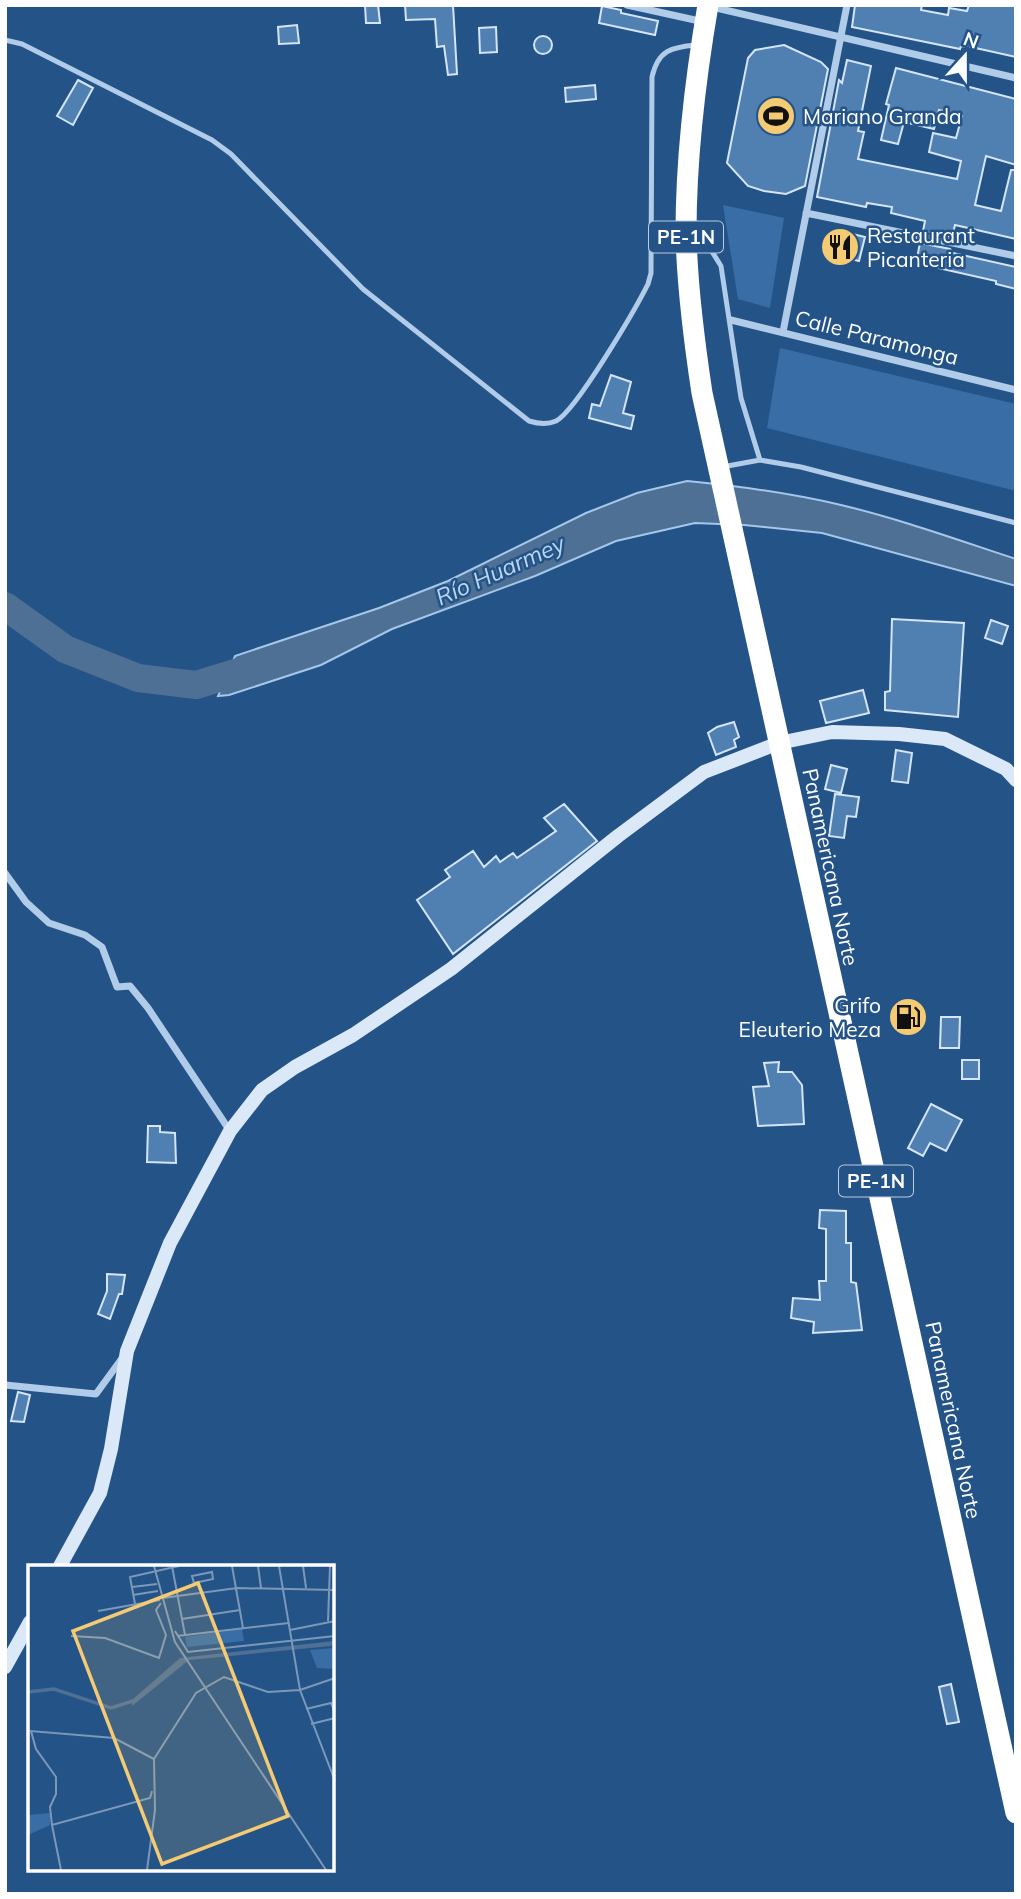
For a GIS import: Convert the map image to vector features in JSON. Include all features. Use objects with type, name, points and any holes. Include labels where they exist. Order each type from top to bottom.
[{"type":"highway","name":"Panamericana Norte","points":[[707,11],[689,152],[686,235],[696,355],[717,467],[1016,1814]]},
{"type":"street","points":[[627,5],[707,11],[842,37],[1016,78]]},
{"type":"street","points":[[783,332],[847,5]]},
{"type":"street","points":[[806,212],[1016,256]]},
{"type":"street","name":"Calle Paramonga","points":[[731,320],[1016,390]]},
{"type":"street","points":[[61,1565],[100,1493],[111,1449],[127,1351],[170,1244],[230,1131],[262,1090],[295,1067],[353,1035],[451,969],[618,836],[704,772],[779,744],[832,732],[899,734],[945,739],[1006,769],[1016,780]]},
{"type":"street","points":[[5,873],[26,902],[49,923],[85,934],[102,947],[117,987],[130,986],[148,1008],[230,1131]]},
{"type":"street","points":[[5,1385],[96,1394],[127,1351]]},
{"type":"street","points":[[5,1667],[28,1626]]},
{"type":"lane","points":[[5,40],[22,44],[212,139],[231,154],[363,289],[529,421],[541,424],[555,422],[565,414],[602,362],[648,284],[651,274],[652,77],[660,58],[669,50],[702,44]]},
{"type":"lane","points":[[686,235],[711,250],[721,266],[741,398],[760,460]]},
{"type":"lane","points":[[717,467],[760,460],[801,467],[1016,523]]},
{"type":"shaded area","points":[[723,205],[784,218],[770,308],[738,299]]},
{"type":"shaded area","points":[[780,348],[1016,404],[1016,491],[767,428]]},
{"type":"water","name":"Río Huarmey","points":[[687,481],[764,490],[822,501],[929,530],[1016,559],[1016,586],[822,533],[695,523],[616,541],[535,576],[392,629],[321,665],[229,695],[218,696],[235,656],[379,608],[448,581],[586,513],[637,493]]},
{"type":"building","points":[[365,5],[378,5],[380,23],[366,23]]},
{"type":"building","points":[[405,5],[453,5],[457,74],[448,75],[444,46],[437,47],[435,19],[406,20]]},
{"type":"building","points":[[855,5],[922,5],[921,10],[948,15],[949,8],[967,11],[969,5],[1016,5],[1016,57],[971,47],[961,46],[960,49],[852,27]]},
{"type":"building","points":[[602,6],[658,21],[655,35],[599,23]]},
{"type":"building","points":[[297,25],[299,43],[279,44],[278,27]]},
{"type":"building","points":[[496,27],[497,52],[480,53],[479,28]]},
{"type":"building","points":[[539,36],[547,36],[552,45],[550,52],[539,54],[534,49],[534,41]]},
{"type":"building","name":"Mariano Granda","points":[[784,45],[821,62],[828,69],[805,186],[786,194],[748,186],[727,163],[748,58],[755,50]]},
{"type":"building","points":[[847,60],[871,66],[858,131],[864,132],[858,159],[957,179],[961,161],[929,152],[933,133],[956,138],[962,116],[939,110],[934,129],[904,122],[898,144],[881,140],[889,105],[886,104],[896,68],[1016,99],[1016,165],[986,156],[975,205],[1001,211],[1011,170],[1016,170],[1016,239],[955,225],[952,237],[923,231],[925,221],[891,213],[892,207],[867,203],[866,207],[817,197],[839,80],[842,83]]},
{"type":"building","points":[[78,80],[93,88],[73,125],[57,116]]},
{"type":"building","points":[[595,85],[596,99],[566,102],[565,88]]},
{"type":"building","points":[[840,231],[865,237],[859,261],[834,255]]},
{"type":"building","points":[[920,243],[1016,267],[1016,289],[996,284],[996,281],[916,263]]},
{"type":"building","points":[[611,375],[631,382],[623,413],[634,416],[631,429],[589,418],[592,404],[600,406]]},
{"type":"building","points":[[892,619],[964,623],[958,717],[885,710],[885,692],[890,691]]},
{"type":"building","points":[[991,620],[1008,626],[1002,644],[985,638]]},
{"type":"building","points":[[863,690],[869,713],[826,723],[820,701]]},
{"type":"building","points":[[734,722],[739,737],[734,740],[736,747],[716,755],[708,733]]},
{"type":"building","points":[[896,750],[912,753],[908,783],[892,781]]},
{"type":"building","points":[[831,765],[847,769],[841,793],[825,789]]},
{"type":"building","points":[[835,794],[859,797],[856,817],[847,816],[844,838],[829,836]]},
{"type":"building","points":[[564,804],[597,841],[453,954],[417,900],[450,877],[445,870],[473,851],[484,867],[496,856],[500,862],[513,853],[517,858],[556,831],[544,818]]},
{"type":"building","points":[[941,1017],[960,1017],[959,1048],[940,1048]]},
{"type":"building","points":[[962,1060],[979,1060],[979,1079],[962,1079]]},
{"type":"building","points":[[779,1062],[778,1072],[792,1072],[802,1085],[804,1124],[758,1126],[753,1087],[769,1086],[764,1063]]},
{"type":"building","points":[[931,1104],[962,1120],[946,1151],[930,1143],[923,1156],[908,1148]]},
{"type":"building","points":[[148,1126],[160,1126],[160,1132],[175,1133],[176,1163],[147,1162]]},
{"type":"building","points":[[820,1210],[846,1211],[846,1243],[851,1243],[851,1282],[856,1283],[862,1330],[813,1333],[814,1322],[791,1318],[793,1298],[820,1300],[819,1281],[826,1281],[826,1229],[819,1228]]},
{"type":"building","points":[[107,1274],[125,1275],[122,1294],[119,1294],[110,1319],[98,1314],[107,1291]]},
{"type":"building","points":[[18,1392],[30,1395],[24,1422],[11,1421]]},
{"type":"building","points":[[951,1684],[959,1722],[947,1724],[939,1687]]},
{"type":"waterway","name":"Río Huarmey","points":[[5,606],[65,649],[138,678],[196,685],[261,665]]},
{"type":"place","name":"Mariano Granda","points":[[776,116]]},
{"type":"place","name":"Restaurant Picanteria","points":[[840,247]]},
{"type":"place","name":"Grifo Eleuterio Meza","points":[[908,1017]]}]
